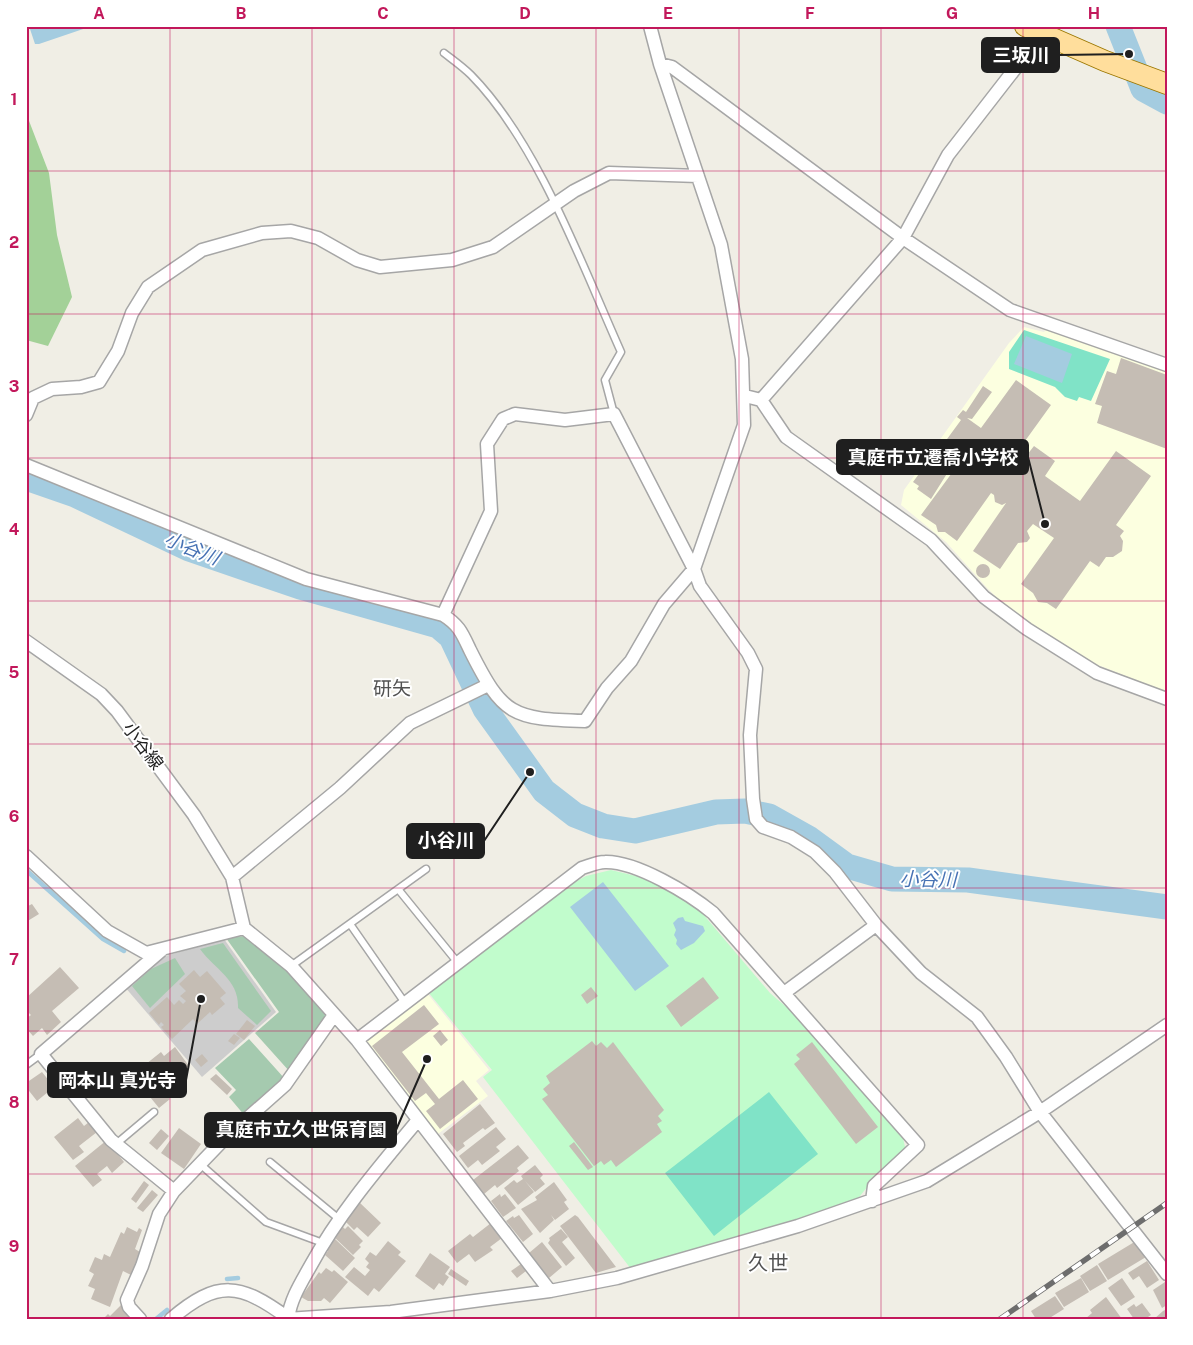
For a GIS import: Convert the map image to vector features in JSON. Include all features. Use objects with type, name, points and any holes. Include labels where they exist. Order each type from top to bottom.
[{"type":"main road","points":[[1034,30],[1167,84]]},
{"type":"street","points":[[26,465],[306,580],[443,615],[457,624],[488,685],[510,710],[528,718],[585,721],[607,688],[631,660],[664,604],[694,569],[744,425],[745,396],[742,359],[721,245],[660,64],[650,26]]},
{"type":"street","points":[[761,400],[903,238],[948,155],[1034,30]]},
{"type":"street","points":[[660,64],[672,68],[903,238],[1010,310],[1167,365]]},
{"type":"street","points":[[26,415],[33,398],[52,389],[81,387],[99,382],[118,351],[132,313],[148,287],[202,250],[262,233],[291,231],[318,238],[357,260],[380,267],[452,260],[493,246],[554,204],[609,172],[698,176]]},
{"type":"street","points":[[745,396],[761,400],[786,437],[931,540],[984,597],[1027,629],[1097,673],[1167,699]]},
{"type":"street","points":[[443,615],[491,511],[486,444],[503,419],[515,414],[566,420],[614,414],[694,569],[700,586],[748,653],[756,669],[750,735],[753,799],[756,819],[763,827],[791,837],[815,852],[836,872],[876,925],[921,973],[977,1017],[1006,1057],[1040,1112],[1163,1258],[1167,1274]]},
{"type":"street","name":"小谷線","points":[[26,641],[94,688],[117,711],[189,808],[232,877],[244,928]]},
{"type":"street","points":[[232,877],[340,788],[410,723],[488,685]]},
{"type":"street","points":[[26,856],[107,931],[146,953],[244,928],[291,966],[357,1040],[550,1291]]},
{"type":"street","points":[[357,1040],[582,868],[604,862],[626,865],[695,898],[713,914],[918,1145],[874,1186],[872,1201]]},
{"type":"street","points":[[784,993],[876,925]]},
{"type":"street","points":[[163,949],[41,1054],[116,1144],[174,1191]]},
{"type":"street","points":[[140,1319],[129,1307],[127,1300],[142,1266],[159,1214],[174,1191],[224,1138],[285,1085],[334,1015]]},
{"type":"street","points":[[171,1319],[210,1294],[227,1289],[240,1291],[268,1303],[287,1318],[391,1312],[550,1291],[617,1278],[798,1226],[927,1181],[1040,1112],[1167,1025]]},
{"type":"street","points":[[287,1318],[290,1302],[338,1219],[418,1120]]},
{"type":"lane","points":[[444,53],[471,74],[493,101],[536,168],[554,204],[621,352],[605,380],[614,414]]},
{"type":"lane","points":[[291,966],[426,869]]},
{"type":"lane","points":[[398,889],[458,963]]},
{"type":"lane","points":[[350,924],[404,1003]]},
{"type":"lane","points":[[26,1065],[41,1054]]},
{"type":"lane","points":[[116,1144],[154,1112]]},
{"type":"lane","points":[[270,1162],[338,1219]]},
{"type":"lane","points":[[200,1164],[266,1222],[323,1243]]},
{"type":"shaded area","points":[[1024,327],[1044,332],[1046,330],[1167,371],[1167,693],[1101,666],[1093,666],[1008,608],[988,589],[946,542],[901,505],[904,490],[1009,343]]},
{"type":"shaded area","points":[[245,936],[293,974],[326,1015],[290,1072],[255,1033],[279,1012],[226,938]]},
{"type":"shaded area","points":[[224,939],[276,1012],[202,1077],[124,986],[150,965],[169,955]]},
{"type":"shaded area","points":[[223,943],[271,1011],[257,1025],[238,1008],[235,989],[200,949]]},
{"type":"shaded area","points":[[175,958],[185,974],[150,1008],[132,986],[151,969]]},
{"type":"shaded area","points":[[427,993],[489,1070],[476,1081],[488,1096],[434,1137],[366,1047],[367,1039]]},
{"type":"shaded area","points":[[249,1039],[285,1079],[245,1116],[229,1097],[236,1090],[215,1068]]},
{"type":"green space","points":[[26,113],[49,173],[57,235],[72,297],[48,346],[26,340]]},
{"type":"green space","points":[[1024,330],[1110,359],[1091,401],[1079,397],[1077,401],[1065,397],[1055,387],[1009,369],[1009,352]]},
{"type":"green space","points":[[611,870],[636,876],[659,885],[697,907],[770,993],[791,1011],[903,1138],[905,1147],[903,1152],[872,1181],[856,1201],[665,1262],[631,1269],[483,1077],[492,1070],[428,992],[564,888],[586,876]]},
{"type":"green space","points":[[769,1092],[818,1154],[714,1236],[665,1173]]},
{"type":"water","points":[[29,26],[92,26],[35,44]]},
{"type":"water","points":[[1026,336],[1072,354],[1062,383],[1014,364]]},
{"type":"water","points":[[603,882],[669,966],[635,991],[570,907]]},
{"type":"water","points":[[683,917],[685,921],[703,926],[705,931],[694,943],[681,950],[676,944],[677,940],[674,935],[676,930],[673,923],[678,918]]},
{"type":"building","points":[[1121,358],[1167,375],[1167,449],[1097,423],[1102,406],[1095,404],[1107,371],[1116,374]]},
{"type":"building","points":[[1016,380],[1051,405],[1015,455],[1023,460],[1034,446],[1055,461],[1045,476],[1080,501],[1116,451],[1151,476],[1116,525],[1124,531],[1120,536],[1123,541],[1122,551],[1113,557],[1106,557],[1099,567],[1090,561],[1056,609],[1047,603],[1038,602],[1033,593],[1021,584],[1054,538],[1033,524],[1027,531],[1030,538],[1027,542],[1018,543],[1000,569],[973,551],[1006,503],[1002,505],[995,502],[994,495],[991,493],[957,541],[945,532],[938,532],[936,525],[921,515],[957,466],[941,455],[943,452],[939,450],[961,420],[957,417],[963,410],[966,412],[983,386],[992,392],[972,419],[967,418],[981,428]]},
{"type":"building","points":[[930,459],[936,463],[939,459],[943,461],[940,466],[948,472],[931,499],[917,489],[919,486],[913,482]]},
{"type":"building","points":[[980,564],[986,564],[990,571],[986,578],[980,578],[976,574],[976,568]]},
{"type":"building","points":[[32,904],[39,914],[26,922],[26,907]]},
{"type":"building","points":[[60,967],[79,988],[52,1011],[61,1022],[47,1035],[42,1028],[33,1036],[26,1028],[26,1019],[31,1015],[26,1010],[26,998]]},
{"type":"building","points":[[194,970],[200,977],[207,971],[226,993],[220,998],[225,1004],[212,1015],[210,1012],[197,1024],[193,1019],[172,1039],[161,1027],[164,1025],[161,1022],[159,1025],[149,1013],[167,997],[174,1005],[179,1000],[183,1004],[186,1001],[180,996],[186,991],[179,984]]},
{"type":"building","points":[[703,977],[719,998],[681,1027],[666,1006]]},
{"type":"building","points":[[591,987],[598,996],[587,1004],[581,995]]},
{"type":"building","points":[[424,1005],[439,1024],[402,1052],[439,1099],[463,1080],[478,1099],[440,1129],[426,1111],[435,1104],[426,1093],[415,1101],[372,1046]]},
{"type":"building","points":[[247,1020],[255,1026],[244,1040],[236,1034]]},
{"type":"building","points":[[440,1030],[448,1040],[441,1046],[433,1036]]},
{"type":"building","points":[[234,1034],[240,1038],[234,1045],[228,1041]]},
{"type":"building","points":[[592,1041],[596,1046],[601,1042],[607,1048],[613,1042],[664,1110],[658,1116],[662,1121],[657,1124],[662,1132],[616,1167],[611,1160],[604,1165],[601,1161],[594,1166],[542,1099],[548,1095],[543,1089],[550,1083],[546,1076]]},
{"type":"building","points":[[812,1042],[878,1127],[856,1144],[794,1064],[800,1059],[796,1055]]},
{"type":"building","points":[[175,1047],[189,1066],[168,1082],[165,1078],[160,1082],[146,1064],[161,1052],[164,1056]]},
{"type":"building","points":[[202,1054],[208,1061],[201,1067],[195,1060]]},
{"type":"building","points":[[96,1064],[109,1080],[84,1101],[73,1083]]},
{"type":"building","points":[[143,1068],[170,1099],[159,1108],[133,1076]]},
{"type":"building","points":[[42,1072],[54,1087],[37,1101],[26,1087],[26,1083]]},
{"type":"building","points":[[216,1074],[232,1089],[227,1095],[210,1079]]},
{"type":"building","points":[[480,1104],[495,1123],[485,1130],[483,1128],[463,1143],[465,1146],[457,1152],[443,1134]]},
{"type":"building","points":[[78,1118],[84,1126],[89,1122],[97,1132],[79,1146],[84,1152],[73,1160],[54,1137]]},
{"type":"building","points":[[496,1127],[506,1139],[496,1147],[500,1151],[482,1165],[478,1160],[468,1168],[459,1156]]},
{"type":"building","points":[[179,1128],[201,1144],[184,1169],[161,1153]]},
{"type":"building","points":[[161,1129],[169,1136],[157,1150],[149,1143]]},
{"type":"building","points":[[107,1140],[124,1162],[112,1173],[107,1166],[97,1174],[102,1180],[93,1187],[75,1166]]},
{"type":"building","points":[[574,1142],[593,1167],[588,1170],[569,1146]]},
{"type":"building","points":[[518,1145],[529,1158],[517,1168],[519,1171],[497,1188],[495,1185],[484,1194],[473,1180]]},
{"type":"building","points":[[535,1165],[543,1175],[540,1178],[545,1184],[535,1192],[525,1181],[534,1192],[518,1205],[504,1188],[514,1180],[517,1183],[523,1179],[521,1176]]},
{"type":"building","points":[[144,1181],[149,1185],[136,1203],[131,1199]]},
{"type":"building","points":[[554,1182],[567,1200],[564,1202],[569,1209],[555,1220],[551,1215],[554,1220],[540,1233],[521,1209],[537,1200],[535,1197]]},
{"type":"building","points":[[152,1190],[158,1195],[143,1212],[137,1208]]},
{"type":"building","points":[[500,1194],[501,1197],[505,1194],[516,1208],[503,1217],[491,1201]]},
{"type":"building","points":[[359,1202],[381,1223],[368,1237],[357,1227],[354,1230],[344,1220]]},
{"type":"building","points":[[519,1215],[533,1234],[523,1242],[506,1221],[513,1216],[514,1218]]},
{"type":"building","points":[[575,1215],[616,1267],[596,1273],[560,1226]]},
{"type":"building","points":[[491,1223],[502,1238],[490,1247],[493,1250],[475,1262],[469,1254],[457,1263],[448,1251],[470,1234],[473,1237]]},
{"type":"building","points":[[342,1226],[345,1229],[348,1226],[363,1241],[359,1245],[361,1247],[353,1255],[333,1236]]},
{"type":"building","points":[[127,1227],[137,1232],[139,1228],[142,1230],[135,1249],[140,1252],[131,1275],[123,1271],[110,1307],[91,1299],[95,1289],[88,1286],[94,1274],[89,1271],[95,1257],[102,1260],[104,1254],[110,1257],[121,1232],[124,1234]]},
{"type":"building","points":[[561,1229],[568,1237],[562,1242],[575,1258],[566,1266],[548,1243],[549,1238]]},
{"type":"building","points":[[334,1238],[355,1258],[343,1271],[325,1255],[328,1251],[325,1249]]},
{"type":"building","points":[[388,1241],[401,1252],[398,1255],[406,1261],[379,1292],[374,1288],[368,1296],[345,1277],[354,1267],[365,1276],[370,1270],[366,1267],[369,1263],[365,1259],[370,1252],[376,1256]]},
{"type":"building","points":[[1136,1241],[1146,1257],[1108,1280],[1098,1264]]},
{"type":"building","points":[[542,1242],[562,1267],[549,1278],[529,1253]]},
{"type":"building","points":[[430,1253],[450,1267],[445,1274],[449,1277],[443,1286],[439,1283],[434,1290],[415,1276]]},
{"type":"building","points":[[1147,1261],[1159,1280],[1147,1288],[1139,1276],[1133,1280],[1128,1273]]},
{"type":"building","points":[[521,1264],[526,1271],[517,1278],[511,1271]]},
{"type":"building","points":[[1097,1265],[1107,1281],[1090,1291],[1080,1276]]},
{"type":"building","points":[[326,1268],[332,1272],[334,1270],[348,1282],[330,1303],[324,1298],[321,1301],[308,1301],[301,1297],[319,1272],[321,1274]]},
{"type":"building","points":[[451,1269],[469,1281],[466,1286],[448,1274]]},
{"type":"building","points":[[1081,1278],[1089,1292],[1064,1307],[1055,1293]]},
{"type":"building","points":[[1122,1278],[1135,1297],[1121,1306],[1108,1288]]},
{"type":"building","points":[[1165,1282],[1167,1286],[1167,1305],[1162,1308],[1153,1290]]},
{"type":"building","points":[[1055,1296],[1064,1309],[1048,1319],[1036,1319],[1031,1311]]},
{"type":"building","points":[[1106,1297],[1122,1319],[1085,1319],[1092,1313],[1090,1310]]},
{"type":"building","points":[[1142,1303],[1151,1315],[1145,1319],[1134,1319],[1127,1309],[1134,1304],[1136,1307]]},
{"type":"building","points":[[121,1305],[134,1319],[103,1319],[108,1314],[110,1316]]},
{"type":"building","points":[[1167,1309],[1167,1319],[1154,1319],[1163,1311]]},
{"type":"waterway","points":[[1118,26],[1143,89],[1167,102]]},
{"type":"waterway","name":"小谷川","points":[[26,478],[75,495],[189,549],[300,587],[438,626],[451,637],[485,709],[544,791],[575,815],[603,826],[635,831],[716,812],[745,811],[769,816],[810,839],[847,866],[892,879],[968,880],[1167,907]]},
{"type":"waterway","points":[[26,870],[103,939],[124,951]]},
{"type":"waterway","points":[[227,1279],[238,1278]]},
{"type":"waterway","points":[[156,1319],[167,1310]]},
{"type":"railway","points":[[1000,1319],[1167,1203]]},
{"type":"place","name":"三坂川","points":[[1129,54]]},
{"type":"place","name":"真庭市立遷喬小学校","points":[[1045,524]]},
{"type":"place","name":"小谷川","points":[[530,772]]},
{"type":"place","name":"岡本山 真光寺","points":[[201,999]]},
{"type":"place","name":"真庭市立久世保育園","points":[[427,1059]]},
{"type":"district","name":"研矢","points":[[392,688]]},
{"type":"district","name":"久世","points":[[768,1263]]}]
